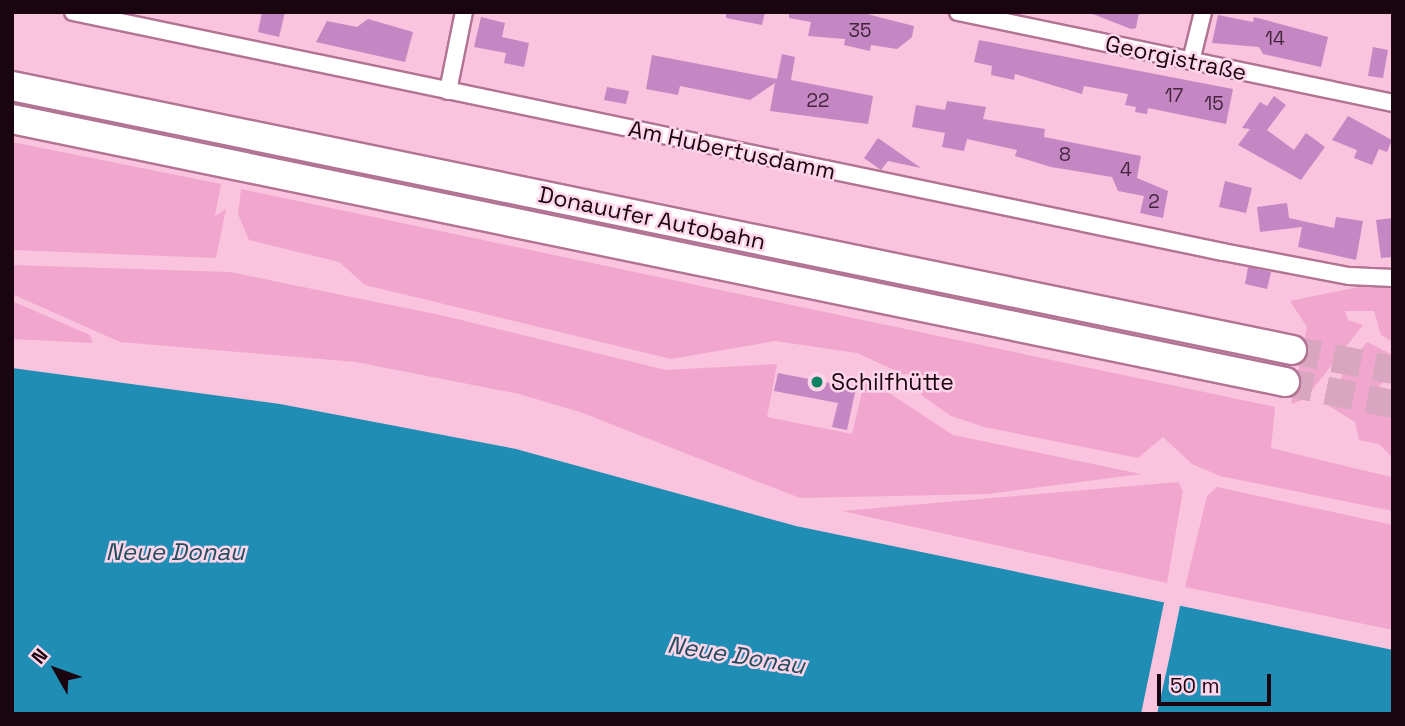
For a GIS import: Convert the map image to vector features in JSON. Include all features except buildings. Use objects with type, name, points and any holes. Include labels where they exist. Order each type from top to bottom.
[{"type":"highway","name":"Donauufer Autobahn","points":[[12,86],[1292,350]]},
{"type":"highway","name":"Donauufer Autobahn","points":[[12,119],[1285,382]]},
{"type":"street","name":"Am Hubertusdamm","points":[[73,12],[1235,254],[1349,276],[1393,278]]},
{"type":"street","points":[[448,91],[464,12]]},
{"type":"street","name":"Georgistraße","points":[[958,12],[1393,103]]},
{"type":"street","points":[[1191,61],[1203,12]]},
{"type":"shaded area","points":[[12,142],[221,184],[215,216],[226,209],[216,258],[12,250]]},
{"type":"shaded area","points":[[241,189],[1275,407],[1271,448],[1391,477],[1393,511],[1220,476],[1192,464],[1163,437],[1138,458],[984,427],[951,416],[921,395],[927,380],[921,374],[903,374],[857,353],[775,341],[671,359],[365,285],[339,262],[249,240],[238,214]]},
{"type":"shaded area","points":[[12,265],[230,272],[445,316],[666,370],[777,364],[767,417],[852,434],[864,384],[880,387],[953,435],[1141,474],[988,494],[800,498],[580,412],[519,394],[356,362],[120,342],[12,294]]},
{"type":"shaded area","points":[[1368,285],[1393,285],[1393,342],[1381,335],[1374,311],[1345,311],[1348,320],[1363,325],[1305,399],[1291,404],[1307,327],[1290,301]]},
{"type":"shaded area","points":[[12,301],[90,335],[93,343],[12,339]]},
{"type":"shaded area","points":[[1367,342],[1391,354],[1393,375],[1379,386],[1393,396],[1393,458],[1379,444],[1359,440],[1355,422],[1329,406],[1345,369]]},
{"type":"shaded area","points":[[1178,482],[1183,491],[1167,583],[842,511]]},
{"type":"shaded area","points":[[1217,487],[1393,525],[1393,630],[1185,587],[1207,496]]},
{"type":"water","name":"Neue Donau","points":[[12,368],[280,404],[516,449],[796,526],[1393,650],[1393,714],[12,714]]},
{"type":"pier","points":[[1165,598],[1181,601],[1170,655],[1157,714],[1141,714]]},
{"type":"tunnel","points":[[1292,350],[1393,370]]},
{"type":"tunnel","points":[[1285,382],[1393,404]]},
{"type":"place","name":"Schilfhütte","points":[[817,382]]}]
